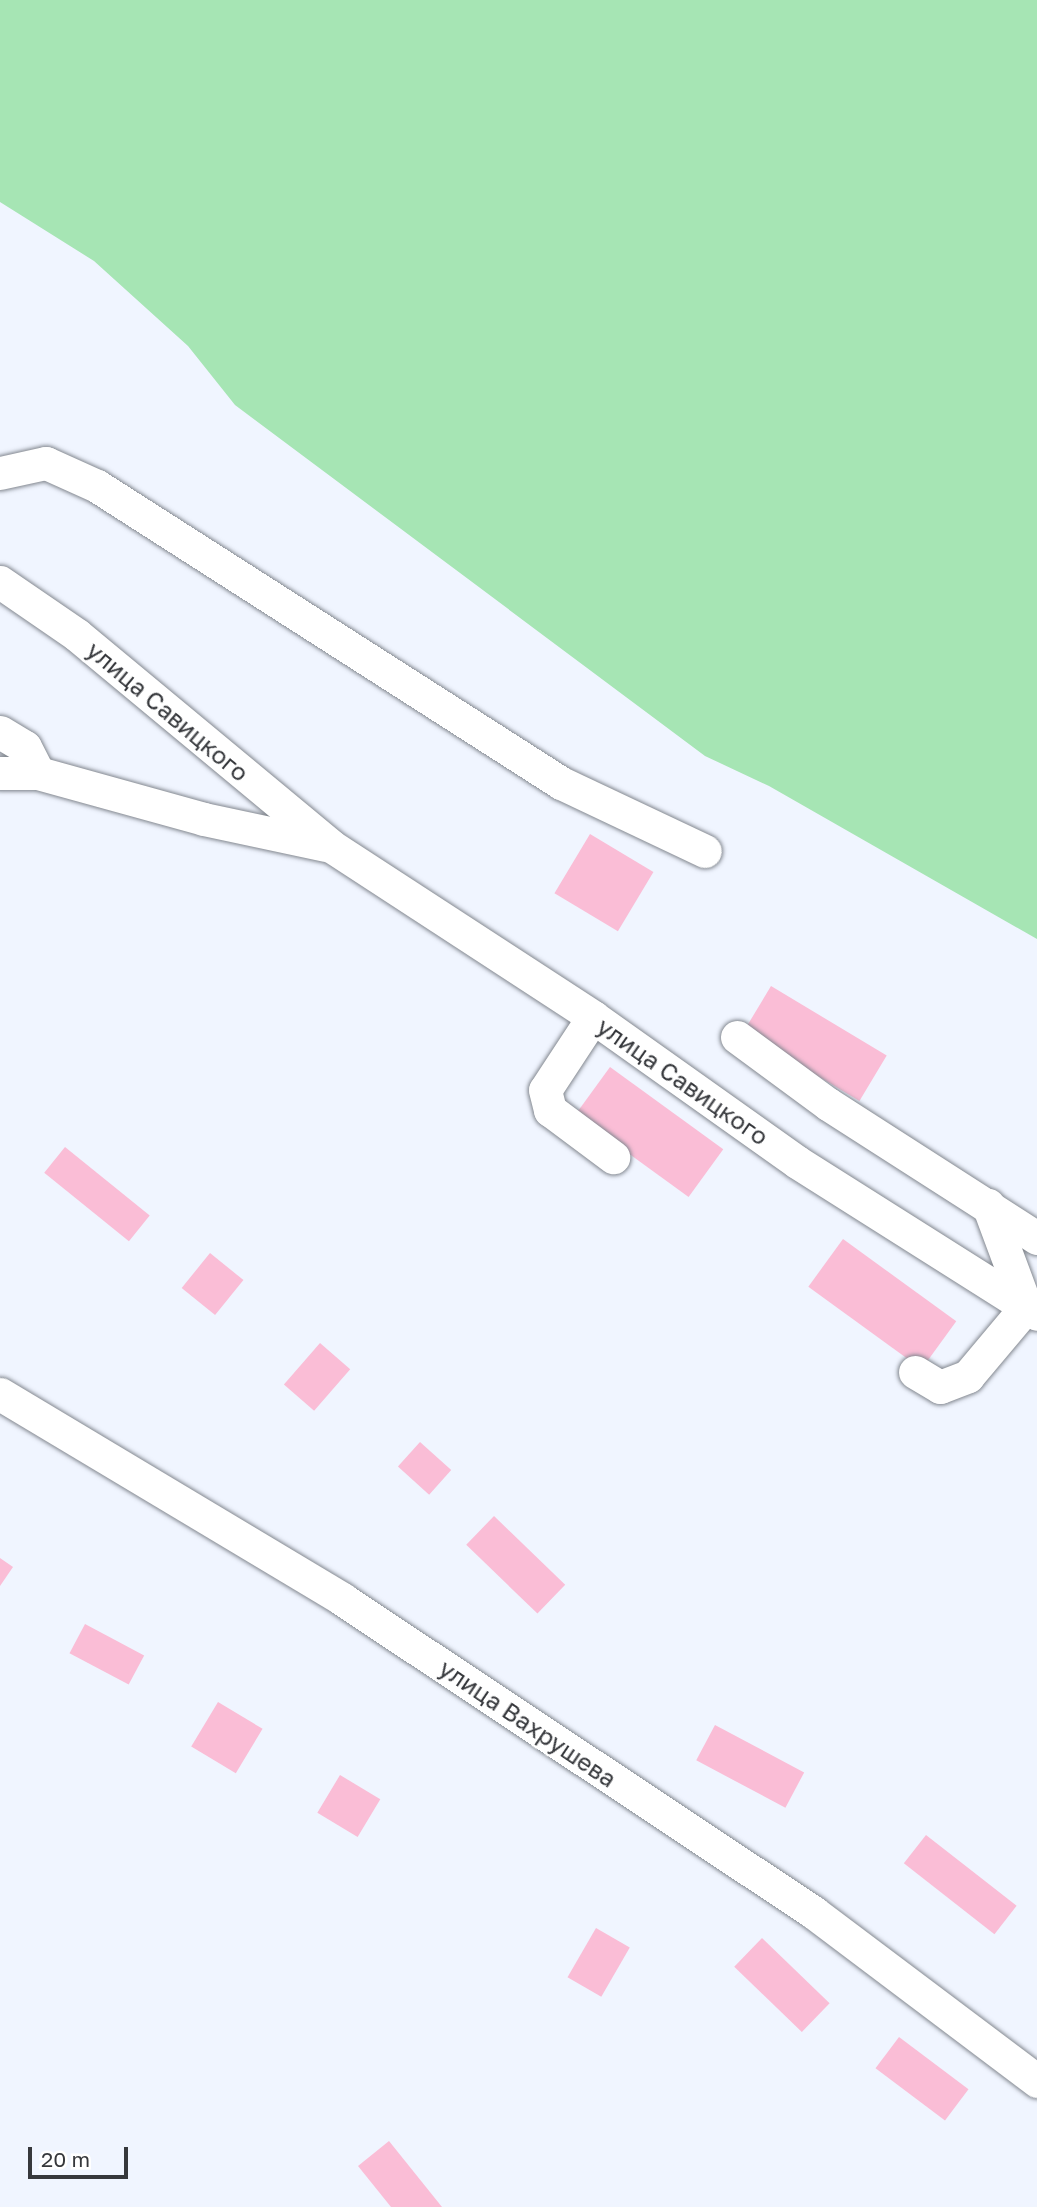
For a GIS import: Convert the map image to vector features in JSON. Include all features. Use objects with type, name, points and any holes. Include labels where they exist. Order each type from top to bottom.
[{"type":"street","points":[[0,473],[46,463],[97,486],[561,783],[705,852]]},
{"type":"street","name":"улица Савицкого","points":[[0,582],[77,635],[331,846],[593,1017],[797,1162],[1031,1310]]},
{"type":"street","points":[[0,732],[25,747],[38,773]]},
{"type":"street","name":"улица Савицкого","points":[[0,773],[38,773],[204,819],[331,846]]},
{"type":"street","points":[[593,1017],[545,1090],[550,1110],[613,1157]]},
{"type":"street","points":[[737,1037],[828,1104],[1037,1238]]},
{"type":"street","points":[[915,1372],[940,1387],[968,1376],[1031,1310],[988,1205]]},
{"type":"street","name":"улица Вахрушева","points":[[0,1394],[342,1599],[813,1912],[1037,2081]]},
{"type":"green space","points":[[0,0],[1037,0],[1037,939],[769,786],[705,756],[235,405],[188,346],[94,261],[0,202]]},
{"type":"building","points":[[590,834],[653,872],[618,931],[554,893]]},
{"type":"building","points":[[771,986],[887,1056],[859,1101],[744,1031]]},
{"type":"building","points":[[610,1067],[723,1149],[689,1197],[575,1115]]},
{"type":"building","points":[[65,1147],[150,1216],[129,1241],[44,1173]]},
{"type":"building","points":[[843,1239],[956,1321],[922,1369],[808,1287]]},
{"type":"building","points":[[210,1253],[243,1280],[215,1315],[182,1288]]},
{"type":"building","points":[[320,1343],[350,1369],[314,1411],[284,1385]]},
{"type":"building","points":[[420,1442],[451,1470],[429,1495],[398,1467]]},
{"type":"building","points":[[494,1516],[565,1585],[537,1614],[466,1545]]},
{"type":"building","points":[[0,1558],[13,1567],[0,1586]]},
{"type":"building","points":[[85,1624],[144,1655],[129,1685],[70,1653]]},
{"type":"building","points":[[218,1702],[263,1729],[236,1773],[191,1747]]},
{"type":"building","points":[[715,1725],[804,1772],[785,1808],[696,1760]]},
{"type":"building","points":[[340,1775],[380,1799],[358,1837],[317,1813]]},
{"type":"building","points":[[926,1835],[1017,1906],[994,1934],[904,1863]]},
{"type":"building","points":[[596,1928],[630,1948],[601,1997],[568,1977]]},
{"type":"building","points":[[762,1938],[830,2003],[802,2032],[734,1967]]},
{"type":"building","points":[[899,2037],[968,2089],[945,2121],[876,2068]]},
{"type":"building","points":[[389,2141],[442,2207],[391,2207],[358,2166]]}]
